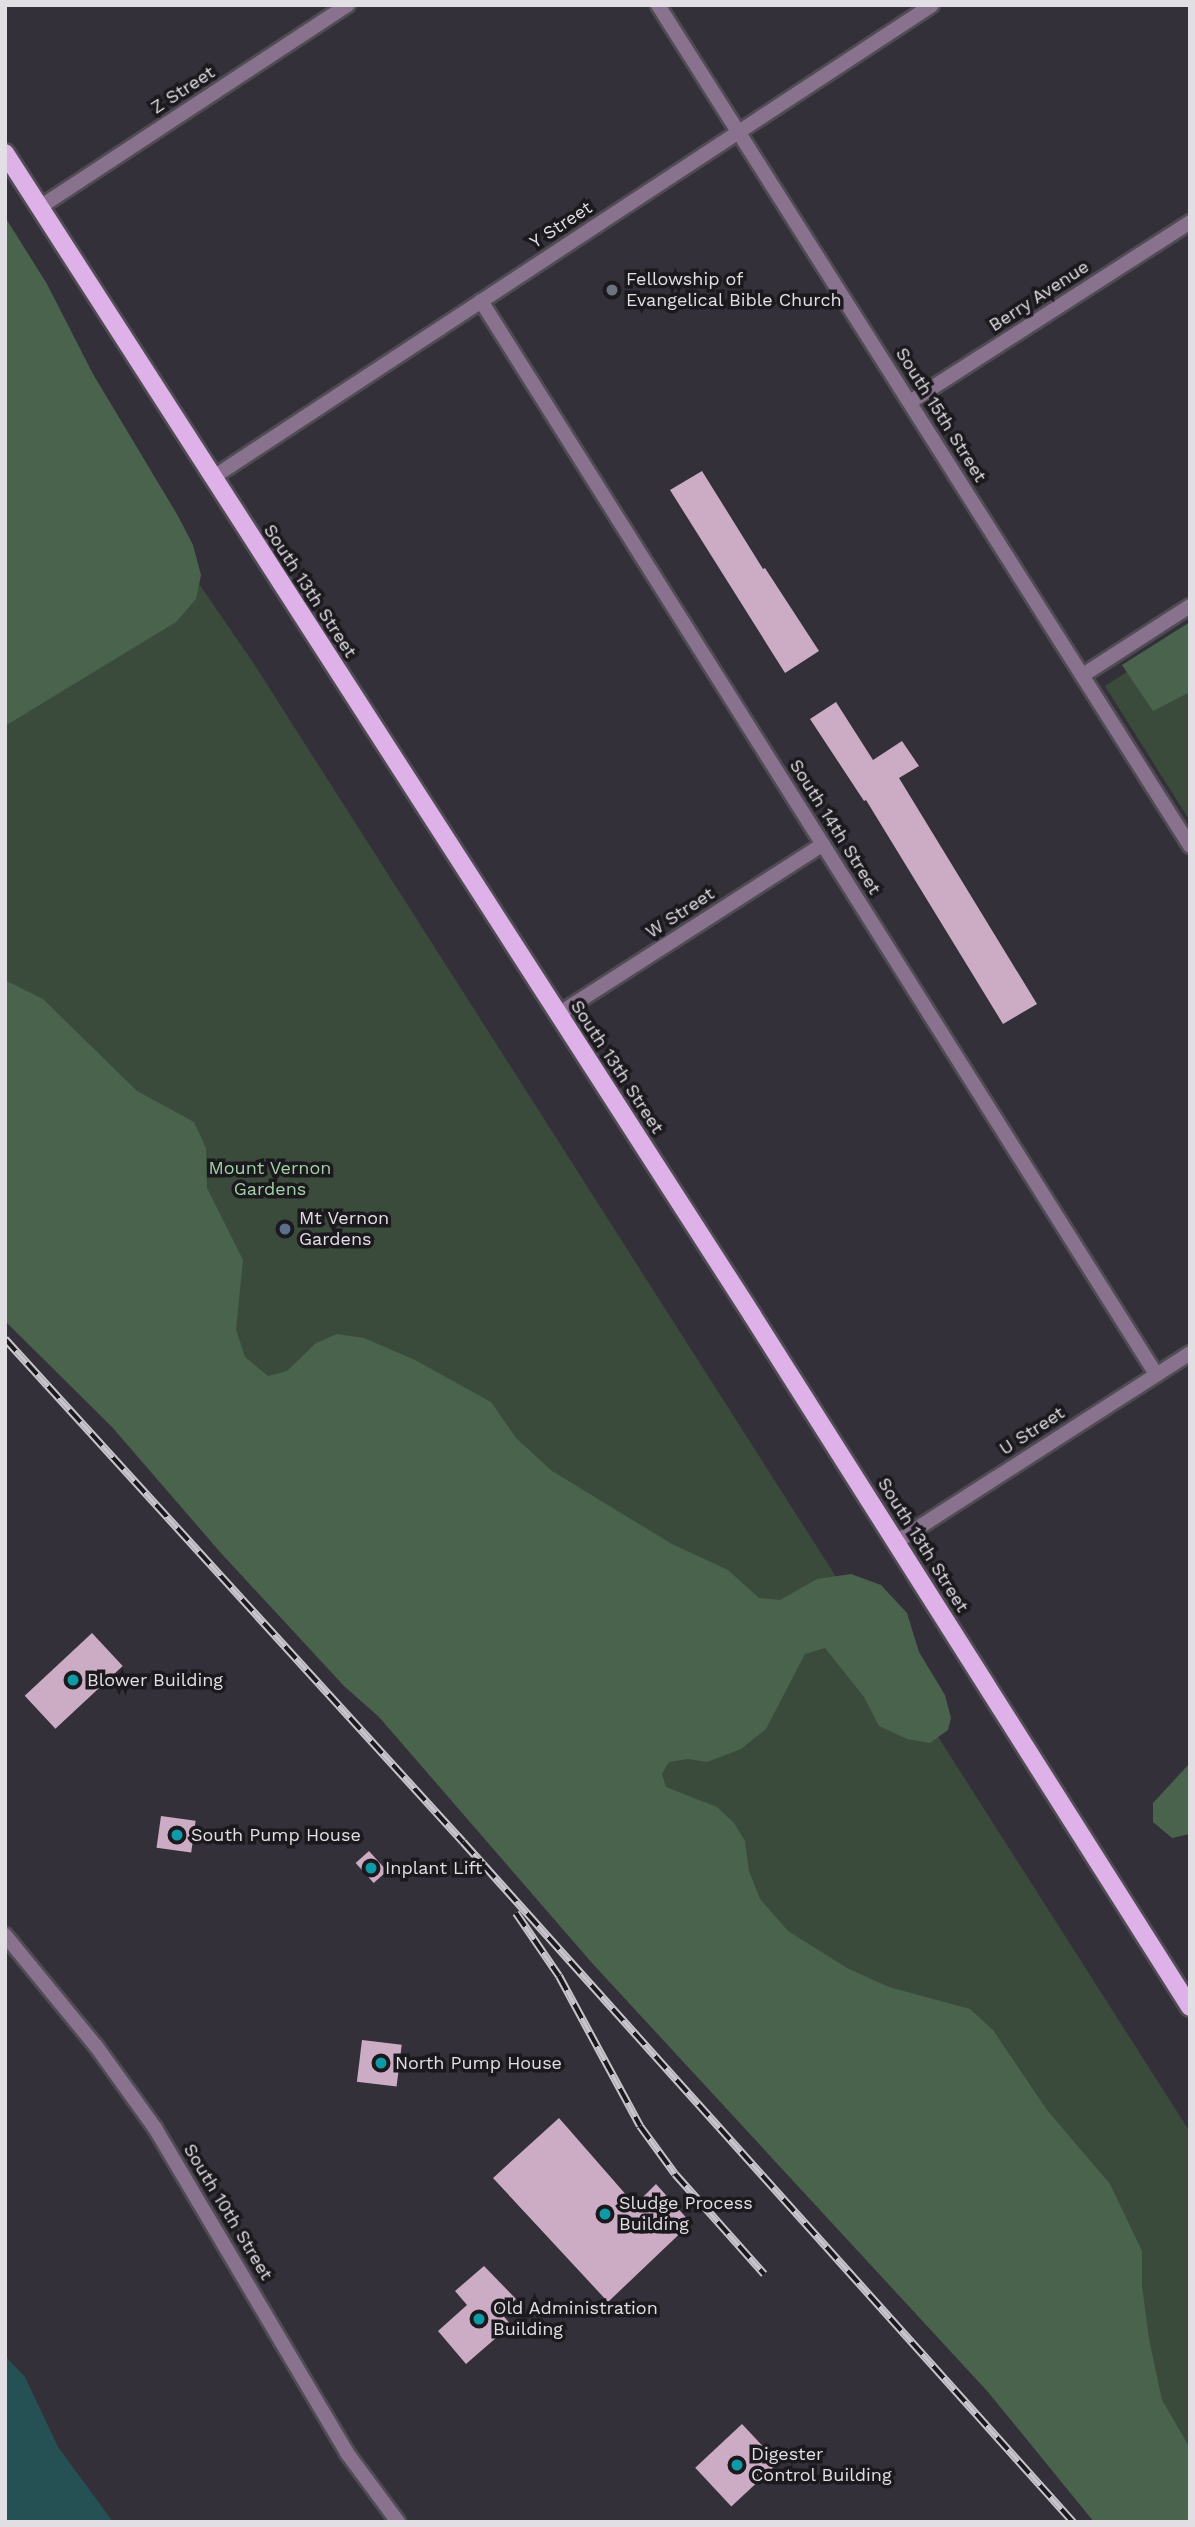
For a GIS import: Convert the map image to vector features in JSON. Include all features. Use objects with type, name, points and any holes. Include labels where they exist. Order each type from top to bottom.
[{"type":"main road","name":"South 13th Street","points":[[5,153],[896,1542],[1190,2007]]},
{"type":"street","name":"Z Street","points":[[40,207],[348,5]]},
{"type":"street","name":"South 15th Street","points":[[658,5],[1190,846]]},
{"type":"street","name":"Y Street","points":[[212,478],[932,5]]},
{"type":"street","name":"Berry Avenue","points":[[910,402],[1190,222]]},
{"type":"street","name":"South 14th Street","points":[[481,301],[1156,1374]]},
{"type":"street","points":[[1083,675],[1190,606]]},
{"type":"street","name":"W Street","points":[[557,1015],[823,844]]},
{"type":"street","name":"U Street","points":[[896,1542],[1190,1353]]},
{"type":"street","name":"South 10th Street","points":[[5,1935],[96,2046],[155,2128],[347,2453],[398,2522]]},
{"type":"green space","name":"Mount Vernon Gardens","points":[[5,292],[97,435],[254,664],[1190,2132],[1190,2522],[5,1278]]},
{"type":"green space","points":[[1190,632],[1190,821],[1105,686]]},
{"type":"shaded area","points":[[5,217],[47,284],[93,374],[178,516],[193,545],[201,575],[196,599],[176,622],[5,726]]},
{"type":"shaded area","points":[[1190,622],[1190,692],[1153,711],[1122,665]]},
{"type":"shaded area","points":[[5,980],[43,999],[137,1091],[194,1122],[206,1148],[207,1188],[243,1260],[236,1329],[245,1357],[268,1376],[287,1371],[316,1343],[337,1334],[364,1338],[415,1360],[491,1402],[516,1438],[552,1471],[672,1544],[728,1570],[759,1598],[780,1600],[817,1579],[851,1574],[881,1585],[907,1613],[919,1652],[945,1695],[951,1718],[948,1730],[930,1743],[907,1739],[879,1726],[864,1697],[825,1648],[805,1654],[766,1729],[741,1749],[707,1762],[688,1759],[669,1762],[662,1774],[666,1787],[717,1807],[734,1823],[745,1841],[749,1871],[760,1899],[788,1931],[847,1968],[889,1987],[970,2009],[993,2030],[1047,2110],[1110,2184],[1142,2251],[1142,2285],[1149,2339],[1162,2400],[1190,2448],[1190,2522],[1094,2522],[988,2392],[592,1963],[379,1717],[344,1686],[220,1552],[112,1427],[5,1321]]},
{"type":"shaded area","points":[[1190,1763],[1190,1834],[1172,1838],[1153,1822],[1153,1803]]},
{"type":"shaded area","points":[[5,2356],[25,2377],[58,2447],[113,2522],[5,2522]]},
{"type":"building","points":[[702,471],[763,569],[765,568],[819,651],[785,673],[670,490]]},
{"type":"building","points":[[836,702],[873,760],[902,741],[919,766],[899,778],[1037,1004],[1003,1024],[866,800],[864,801],[810,719]]},
{"type":"building","name":"Blower Building","points":[[92,1633],[123,1666],[55,1729],[25,1696]]},
{"type":"building","name":"South Pump House","points":[[161,1816],[196,1821],[191,1853],[157,1848]]},
{"type":"building","name":"Inplant Lift","points":[[369,1851],[387,1871],[374,1883],[356,1863]]},
{"type":"building","name":"North Pump House","points":[[362,2040],[402,2045],[397,2087],[357,2082]]},
{"type":"building","name":"Sludge Process Building","points":[[559,2118],[635,2205],[656,2184],[691,2223],[608,2302],[493,2178]]},
{"type":"building","name":"Old Administration Building","points":[[484,2266],[516,2299],[501,2313],[511,2325],[466,2364],[438,2331],[467,2305],[455,2291]]},
{"type":"building","name":"Digester Control Building","points":[[742,2424],[778,2463],[731,2506],[695,2468]]},
{"type":"railway","points":[[5,1339],[463,1842],[1073,2522]]},
{"type":"railway","points":[[516,1913],[559,1976],[640,2126],[675,2174],[764,2274]]},
{"type":"place","name":"Fellowship of Evangelical Bible Church","points":[[612,290]]},
{"type":"place","name":"Mt Vernon Gardens","points":[[285,1229]]},
{"type":"place","name":"Blower Building","points":[[73,1680]]},
{"type":"place","name":"South Pump House","points":[[177,1835]]},
{"type":"place","name":"Inplant Lift","points":[[371,1868]]},
{"type":"place","name":"North Pump House","points":[[381,2063]]},
{"type":"place","name":"Sludge Process Building","points":[[605,2214]]},
{"type":"place","name":"Old Administration Building","points":[[479,2319]]},
{"type":"place","name":"Digester Control Building","points":[[737,2465]]}]
